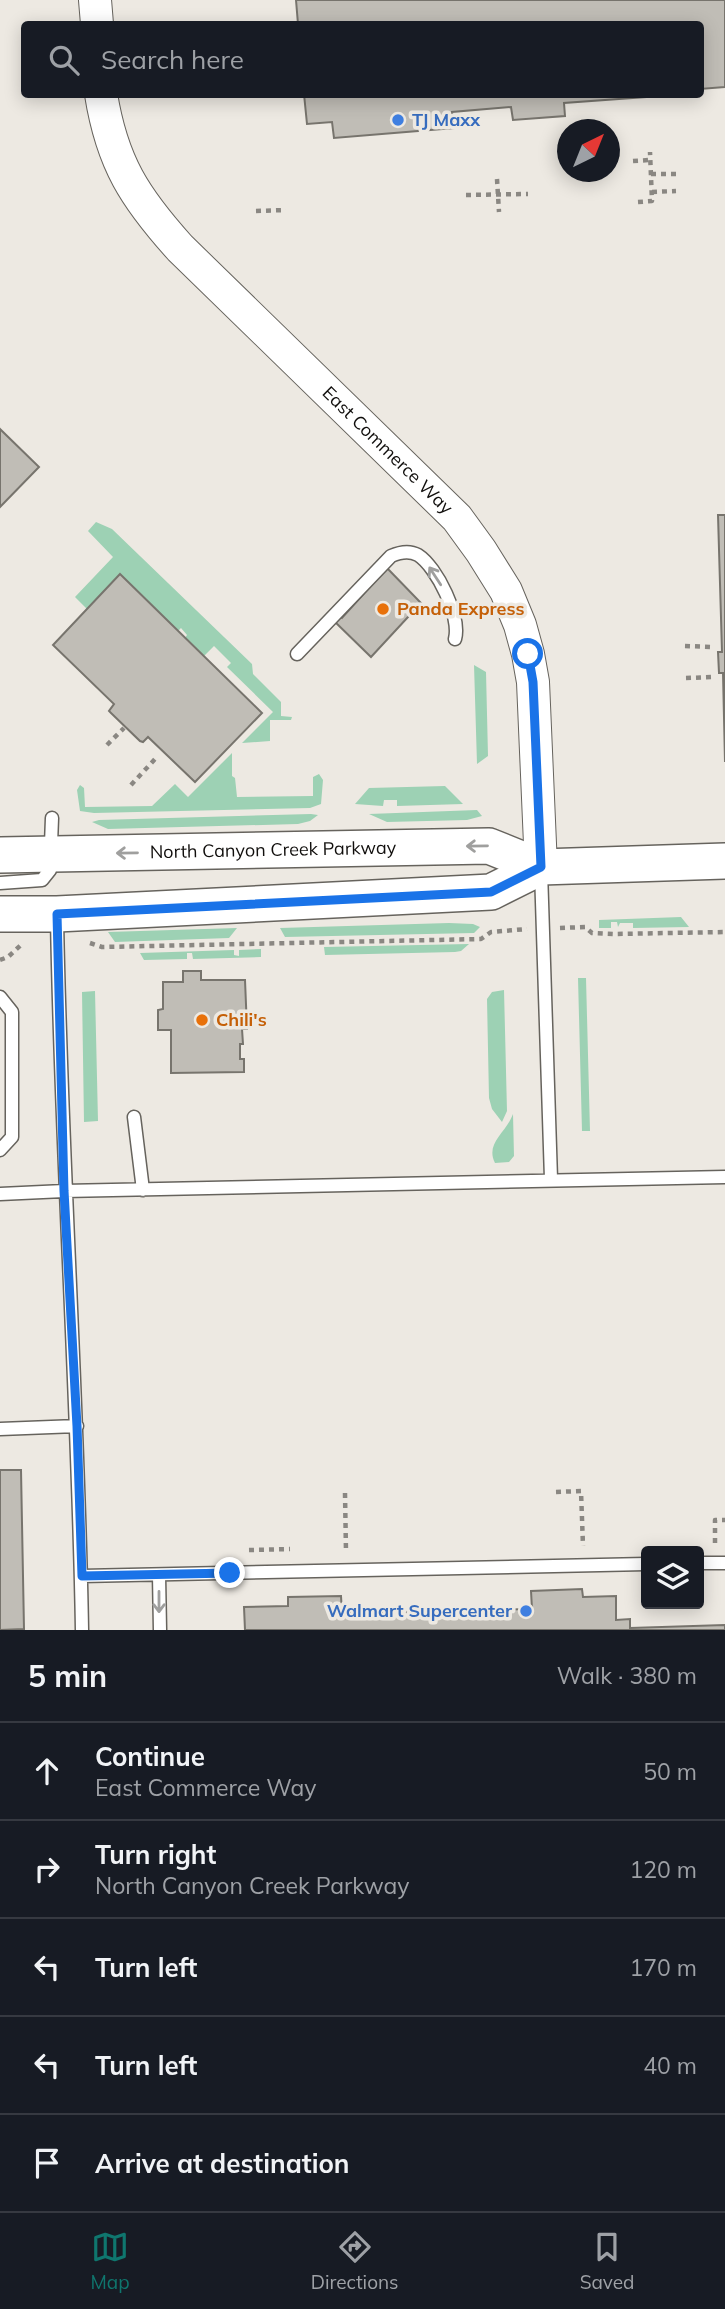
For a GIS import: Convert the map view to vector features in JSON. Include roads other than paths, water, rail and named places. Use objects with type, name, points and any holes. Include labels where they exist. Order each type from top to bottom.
[{"type":"main road","name":"North Canyon Creek Parkway","points":[[0,855],[489,846],[541,867],[725,861]]},
{"type":"main road","name":"North Canyon Creek Parkway","points":[[0,914],[57,914],[491,892],[541,867]]},
{"type":"street","points":[[95,0],[97,21]]},
{"type":"street","name":"East Commerce Way","points":[[102,98],[112,147],[140,201],[180,248],[457,518],[506,592],[520,625],[533,682],[541,867]]},
{"type":"lane","points":[[297,654],[391,556],[402,551],[417,554],[436,576],[452,606],[457,623],[456,639]]},
{"type":"lane","points":[[0,883],[42,880],[50,870],[52,818]]},
{"type":"lane","points":[[541,867],[551,1179]]},
{"type":"lane","points":[[57,914],[64,1191],[77,1426],[82,1630]]},
{"type":"lane","points":[[0,997],[12,1012],[12,1138],[0,1150]]},
{"type":"lane","points":[[134,1116],[143,1190]]},
{"type":"lane","points":[[0,1194],[725,1177]]},
{"type":"lane","points":[[0,1429],[77,1426]]},
{"type":"lane","points":[[704,1563],[725,1563]]},
{"type":"lane","points":[[82,1576],[641,1564]]},
{"type":"lane","points":[[159,1575],[160,1630]]},
{"type":"place","name":"TJ Maxx","points":[[398,120]]},
{"type":"place","name":"Panda Express","points":[[383,609]]},
{"type":"place","name":"Chili's","points":[[202,1020]]},
{"type":"place","name":"Walmart Supercenter","points":[[526,1611]]}]
